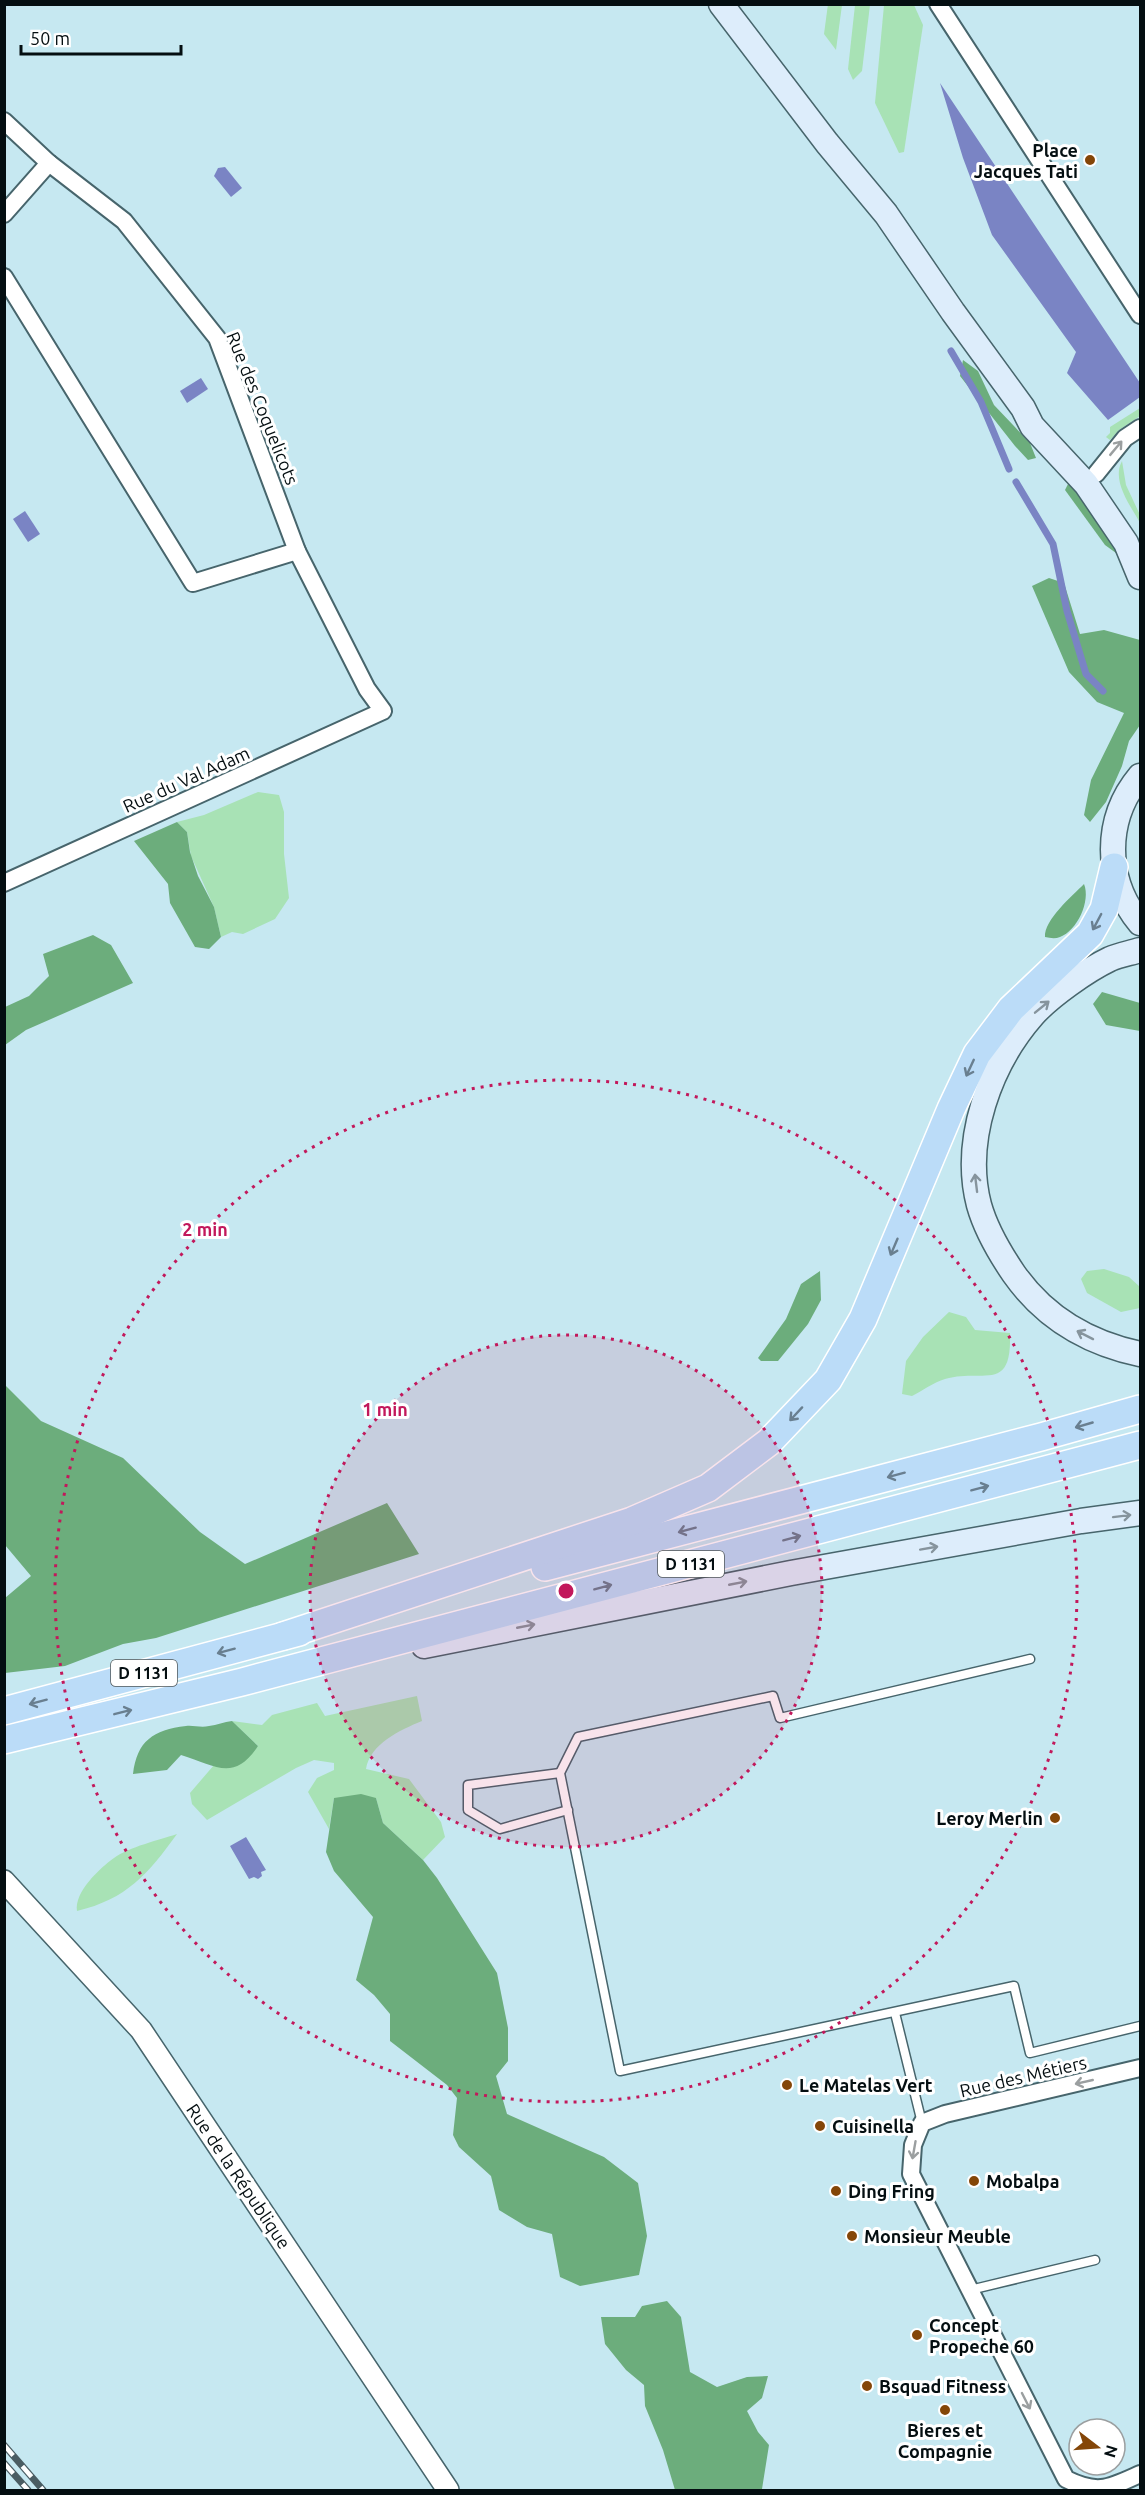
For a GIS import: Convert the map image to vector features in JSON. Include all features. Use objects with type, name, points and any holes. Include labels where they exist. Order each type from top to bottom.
[{"type":"main road","points":[[707,4],[788,90]]},
{"type":"main road","points":[[722,4],[827,142],[886,214],[1023,408],[1032,426],[1086,484],[1100,503],[1126,543],[1140,577]]},
{"type":"main road","points":[[742,4],[838,132],[865,186]]},
{"type":"main road","points":[[1023,408],[1045,421],[1096,474],[1140,544]]},
{"type":"main road","points":[[1140,776],[1127,794],[1116,822],[1112,852],[1123,896],[1140,923]]},
{"type":"main road","points":[[283,1636],[632,1521],[708,1488],[769,1442],[828,1380],[863,1319],[951,1109],[977,1054],[1011,1009],[1090,934],[1104,909],[1114,867]]},
{"type":"main road","points":[[1140,950],[1110,959],[1070,984],[1034,1014],[1007,1050],[989,1088],[978,1128],[974,1165],[979,1204],[991,1238],[1023,1288],[1049,1313],[1079,1333],[1110,1348],[1140,1354]]},
{"type":"main road","name":"D 1131","points":[[4,1711],[1140,1409]]},
{"type":"main road","name":"D 1131","points":[[4,1740],[242,1682],[1140,1444]]},
{"type":"main road","points":[[242,1682],[791,1573],[1081,1521],[1140,1513]]},
{"type":"street","points":[[938,4],[1140,315]]},
{"type":"street","name":"Rue des Coquelicots","points":[[4,122],[49,163],[124,221],[217,338],[297,551],[367,689],[383,711]]},
{"type":"street","points":[[4,214],[49,163]]},
{"type":"street","points":[[4,278],[193,583],[297,551]]},
{"type":"street","points":[[1096,474],[1125,438],[1140,428]]},
{"type":"street","name":"Rue du Val Adam","points":[[4,883],[383,711]]},
{"type":"street","name":"Rue de la République","points":[[4,1881],[141,2030],[448,2490]]},
{"type":"street","name":"Rue des Métiers","points":[[922,2123],[945,2114],[1140,2069]]},
{"type":"street","points":[[922,2123],[913,2145],[910,2174],[1066,2479],[1081,2487],[1102,2490],[1140,2474]]},
{"type":"lane","points":[[1030,1659],[780,1718],[773,1696],[578,1737],[560,1773],[620,2071],[1014,1986],[1030,2053],[1140,2026]]},
{"type":"lane","points":[[560,1773],[468,1785],[468,1810],[500,1829],[568,1810]]},
{"type":"lane","points":[[895,2013],[922,2123]]},
{"type":"lane","points":[[970,2290],[1095,2260]]},
{"type":"green space","points":[[828,4],[842,5],[836,50],[824,34]]},
{"type":"green space","points":[[855,5],[870,5],[862,71],[853,80],[848,69]]},
{"type":"green space","points":[[884,5],[914,5],[923,25],[904,152],[899,153],[875,103]]},
{"type":"green space","points":[[963,360],[978,371],[994,405],[1030,443],[1036,458],[1028,460],[1015,446],[960,376]]},
{"type":"green space","points":[[1140,408],[1140,416],[1119,430],[1110,440],[1106,437],[1110,433],[1110,427]]},
{"type":"green space","points":[[1122,461],[1126,485],[1140,515],[1140,523],[1120,485],[1119,469]]},
{"type":"green space","points":[[1068,484],[1077,488],[1123,550],[1116,553],[1105,545],[1065,490]]},
{"type":"green space","points":[[1049,578],[1064,583],[1080,634],[1104,630],[1140,640],[1140,725],[1129,741],[1122,766],[1106,802],[1090,822],[1084,815],[1091,780],[1124,713],[1097,702],[1069,672],[1032,586]]},
{"type":"green space","points":[[258,792],[279,795],[284,812],[284,854],[289,898],[275,919],[243,934],[232,932],[221,937],[214,907],[191,856],[187,832],[177,822],[204,815]]},
{"type":"green space","points":[[177,822],[187,832],[190,852],[198,876],[214,907],[221,937],[209,949],[195,947],[170,903],[168,884],[134,841]]},
{"type":"green space","points":[[1084,884],[1086,899],[1084,907],[1072,929],[1060,937],[1045,937],[1049,923],[1054,916]]},
{"type":"green space","points":[[93,935],[111,945],[133,983],[26,1030],[5,1045],[5,1007],[29,996],[49,976],[43,954]]},
{"type":"green space","points":[[1102,992],[1140,1003],[1140,1031],[1106,1025],[1093,1004]]},
{"type":"green space","points":[[1104,1269],[1129,1277],[1140,1287],[1140,1308],[1121,1312],[1087,1293],[1081,1279],[1087,1271]]},
{"type":"green space","points":[[820,1271],[821,1300],[808,1324],[778,1361],[761,1361],[758,1358],[786,1319],[801,1284]]},
{"type":"green space","points":[[949,1312],[966,1317],[975,1330],[1010,1333],[1006,1364],[1001,1371],[993,1375],[959,1376],[932,1384],[912,1396],[902,1394],[906,1361],[923,1337]]},
{"type":"green space","points":[[5,1385],[41,1421],[123,1458],[200,1532],[245,1564],[387,1503],[419,1554],[156,1638],[123,1644],[65,1666],[5,1673],[5,1598],[31,1576],[5,1545]]},
{"type":"green space","points":[[417,1696],[422,1721],[380,1745],[373,1752],[366,1769],[409,1779],[441,1822],[445,1837],[423,1860],[383,1823],[376,1798],[334,1798],[329,1829],[308,1792],[317,1778],[334,1770],[334,1763],[314,1760],[296,1768],[207,1820],[192,1804],[190,1793],[214,1765],[223,1768],[258,1746],[232,1721],[262,1725],[272,1715],[317,1703],[325,1716]]},
{"type":"green space","points":[[232,1721],[258,1746],[241,1764],[232,1768],[224,1768],[181,1755],[167,1770],[133,1774],[138,1753],[143,1745],[156,1734],[174,1728],[206,1727]]},
{"type":"green space","points":[[361,1794],[376,1798],[383,1823],[423,1860],[437,1878],[497,1973],[508,2028],[508,2061],[496,2076],[507,2114],[604,2157],[638,2183],[647,2236],[639,2275],[580,2286],[560,2277],[552,2234],[527,2227],[499,2210],[491,2176],[459,2147],[453,2135],[457,2098],[447,2085],[390,2041],[390,2014],[374,1995],[356,1980],[373,1917],[334,1871],[326,1852],[334,1798]]},
{"type":"green space","points":[[177,1834],[146,1873],[135,1883],[110,1900],[77,1911],[77,1904],[84,1889],[108,1862],[128,1850]]},
{"type":"green space","points":[[667,2301],[681,2317],[690,2372],[717,2387],[747,2377],[768,2376],[762,2398],[747,2411],[758,2432],[769,2445],[762,2489],[675,2490],[663,2450],[645,2406],[644,2385],[626,2370],[605,2344],[601,2317],[635,2317],[642,2306]]},
{"type":"water","points":[[940,83],[1140,383],[1140,397],[1108,420],[1067,373],[1076,352],[992,235],[963,158]]},
{"type":"water","points":[[225,167],[242,188],[231,197],[214,176],[218,168]]},
{"type":"water","points":[[201,378],[208,389],[187,403],[180,391]]},
{"type":"water","points":[[25,511],[40,534],[28,542],[13,519]]},
{"type":"water","points":[[246,1837],[266,1870],[261,1872],[262,1876],[258,1879],[254,1877],[249,1879],[230,1846]]},
{"type":"waterway","points":[[951,351],[981,402],[1009,469]]},
{"type":"waterway","points":[[1016,482],[1053,544],[1067,611],[1086,674],[1103,691]]},
{"type":"railway","points":[[4,2445],[43,2490]]},
{"type":"railway","points":[[4,2463],[28,2490]]},
{"type":"place","name":"Place Jacques Tati","points":[[1090,160]]},
{"type":"place","name":"Leroy Merlin","points":[[1055,1818]]},
{"type":"place","name":"Le Matelas Vert","points":[[787,2085]]},
{"type":"place","name":"Cuisinella","points":[[820,2126]]},
{"type":"place","name":"Mobalpa","points":[[974,2181]]},
{"type":"place","name":"Ding Fring","points":[[836,2191]]},
{"type":"place","name":"Monsieur Meuble","points":[[852,2236]]},
{"type":"place","name":"Concept Propeche 60","points":[[917,2335]]},
{"type":"place","name":"Bsquad Fitness","points":[[867,2386]]},
{"type":"place","name":"Bieres et Compagnie","points":[[945,2410]]}]
